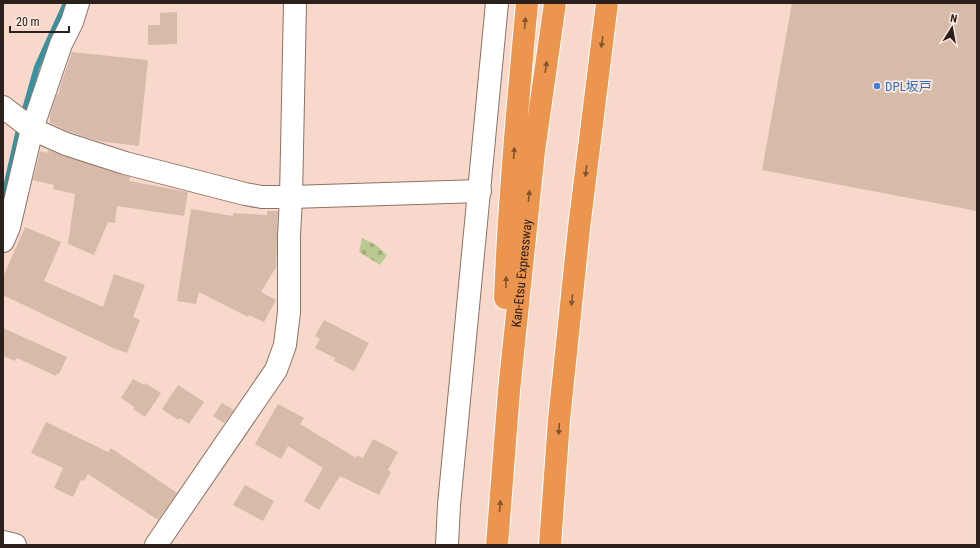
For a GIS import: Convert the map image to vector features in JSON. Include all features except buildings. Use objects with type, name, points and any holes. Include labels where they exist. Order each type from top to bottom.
[{"type":"highway","points":[[509,391],[503,346],[507,248],[527,3]]},
{"type":"highway","name":"Kan-Etsu Expressway","points":[[497,545],[509,391],[534,151],[555,3]]},
{"type":"highway","points":[[550,545],[559,420],[579,228],[608,3]]},
{"type":"street","points":[[3,241],[9,227],[21,120],[72,22],[78,3]]},
{"type":"street","points":[[156,545],[276,370],[285,345],[289,312],[289,236],[295,3]]},
{"type":"street","points":[[447,545],[497,3]]},
{"type":"street","points":[[21,120],[66,144],[132,164],[245,194],[262,197],[480,191]]},
{"type":"street","points":[[3,542],[15,545]]},
{"type":"green space","points":[[362,238],[376,245],[387,255],[380,265],[359,252]]},
{"type":"waterway","points":[[23,116],[37,67],[66,3]]},
{"type":"waterway","points":[[3,201],[20,125]]},
{"type":"place","name":"DPL坂戸","points":[[877,86]]}]
